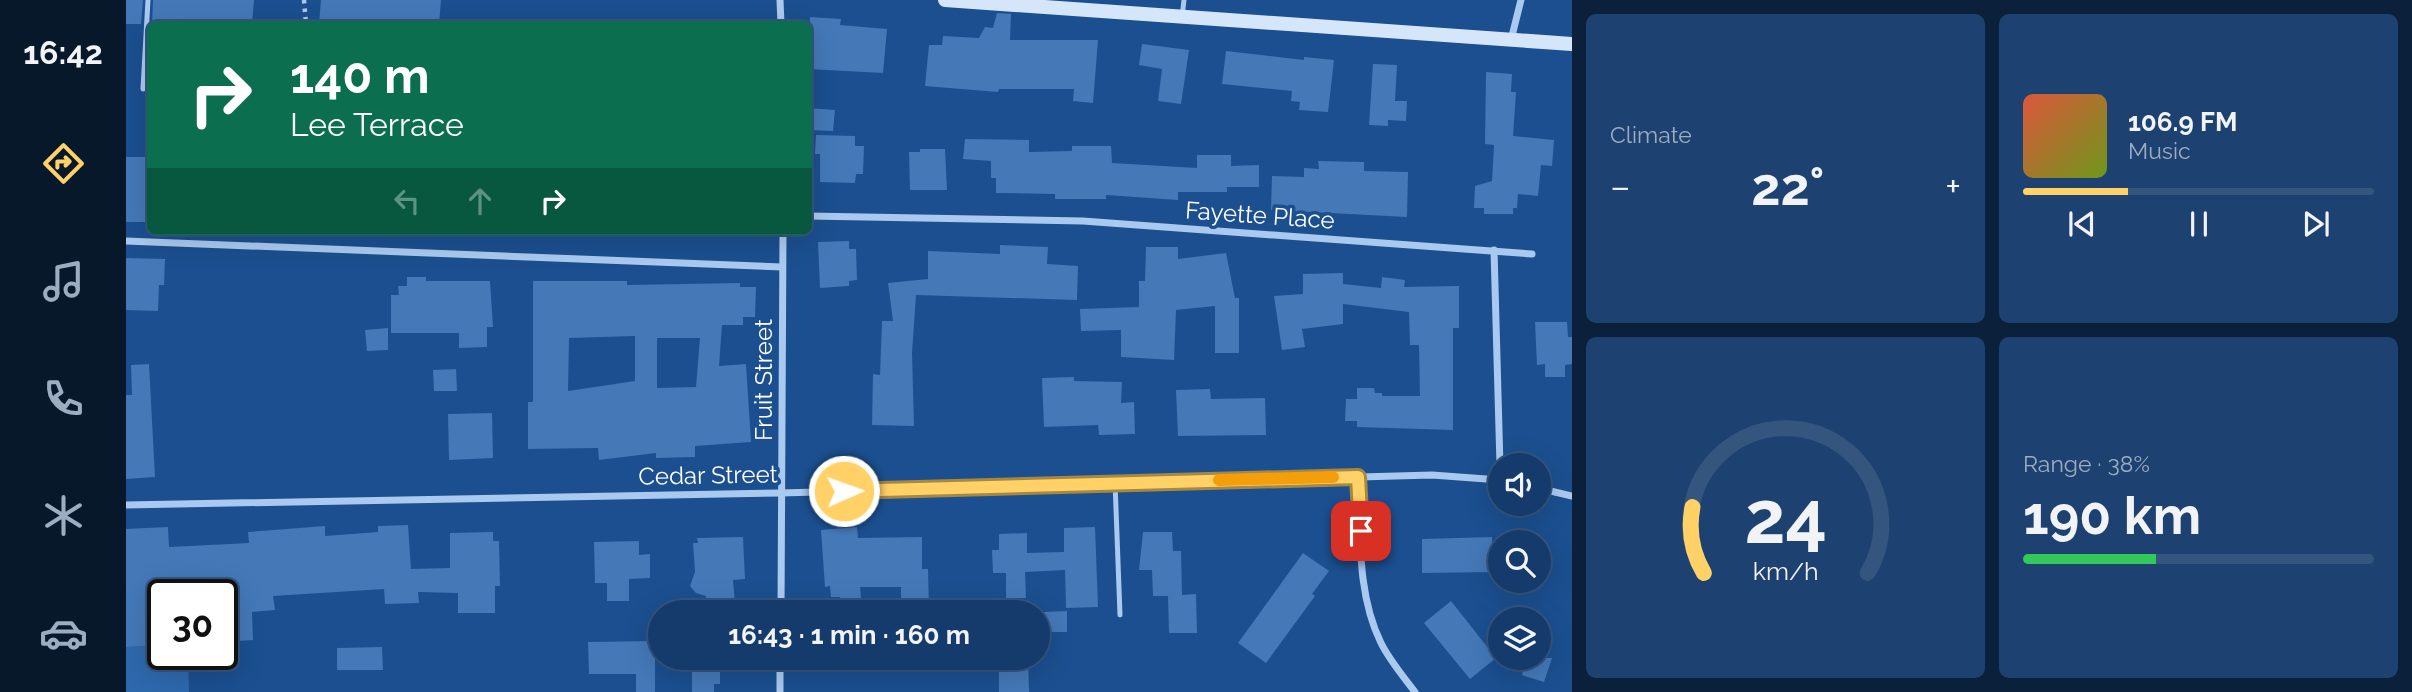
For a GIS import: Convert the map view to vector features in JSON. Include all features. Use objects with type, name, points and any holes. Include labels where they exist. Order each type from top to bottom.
[{"type":"street","points":[[780,0],[781,21]]},
{"type":"street","points":[[944,0],[1572,44]]},
{"type":"street","points":[[1511,40],[1521,0]]},
{"type":"street","name":"Fayette Place","points":[[812,216],[1083,221],[1532,254]]},
{"type":"street","name":"Fruit Street","points":[[781,600],[783,235]]},
{"type":"street","points":[[126,241],[782,267]]},
{"type":"street","points":[[1494,250],[1500,453]]},
{"type":"street","name":"Cedar Street","points":[[126,505],[781,493],[1432,475],[1488,479]]},
{"type":"street","points":[[1358,477],[1367,607],[1382,645],[1415,692]]},
{"type":"street","points":[[1551,491],[1572,496]]},
{"type":"street","points":[[780,670],[780,692]]},
{"type":"lane","points":[[143,89],[148,0]]},
{"type":"lane","points":[[1182,17],[1184,0]]},
{"type":"lane","points":[[1115,482],[1120,615]]},
{"type":"path","points":[[304,0],[306,21]]},
{"type":"shaded area","points":[[147,646],[147,670],[188,670],[189,692],[126,692],[126,647]]},
{"type":"building","points":[[126,0],[143,0],[141,24],[126,24]]},
{"type":"building","points":[[153,0],[254,0],[252,21],[152,21]]},
{"type":"building","points":[[321,0],[441,0],[439,21],[319,21]]},
{"type":"building","points":[[997,13],[1011,14],[1010,40],[1098,40],[1093,103],[1073,101],[1074,89],[999,89],[998,92],[925,86],[929,45],[942,45],[943,36],[979,38],[985,27],[993,28]]},
{"type":"building","points":[[810,17],[841,19],[840,25],[887,29],[883,73],[812,69],[812,21]]},
{"type":"building","points":[[1142,44],[1189,50],[1181,104],[1158,101],[1162,69],[1139,65]]},
{"type":"building","points":[[1226,51],[1304,60],[1304,57],[1334,60],[1328,112],[1299,110],[1300,102],[1291,101],[1292,91],[1222,84]]},
{"type":"building","points":[[1373,64],[1397,65],[1395,101],[1407,101],[1406,121],[1388,120],[1388,126],[1369,125]]},
{"type":"building","points":[[1486,72],[1512,74],[1511,92],[1516,92],[1513,136],[1554,140],[1552,166],[1541,165],[1538,196],[1518,194],[1517,208],[1513,208],[1513,214],[1484,214],[1484,208],[1474,208],[1475,186],[1492,181],[1494,145],[1485,144]]},
{"type":"building","points":[[812,108],[835,110],[833,131],[812,130]]},
{"type":"building","points":[[816,135],[855,136],[855,146],[864,146],[863,174],[856,174],[855,183],[820,182],[820,154],[815,154]]},
{"type":"building","points":[[965,139],[1029,140],[1029,152],[1072,151],[1072,146],[1111,146],[1112,163],[1197,168],[1197,155],[1231,155],[1231,166],[1259,165],[1259,187],[1227,187],[1227,192],[1178,192],[1178,200],[1106,195],[1106,199],[1055,199],[1055,194],[996,193],[996,178],[991,178],[991,161],[963,159]]},
{"type":"building","points":[[920,149],[945,149],[947,190],[910,190],[909,152],[920,152]]},
{"type":"building","points":[[126,157],[147,157],[147,222],[126,222]]},
{"type":"building","points":[[1318,161],[1364,162],[1364,171],[1408,172],[1407,217],[1271,210],[1272,176],[1304,177],[1304,168],[1319,169]]},
{"type":"building","points":[[849,241],[849,249],[856,249],[857,280],[849,281],[849,286],[820,288],[818,242]]},
{"type":"building","points":[[1000,245],[1048,247],[1047,264],[1078,266],[1077,300],[916,295],[912,353],[914,426],[872,425],[873,374],[880,375],[882,321],[893,321],[888,283],[928,279],[928,251],[1000,254]]},
{"type":"building","points":[[1146,247],[1178,247],[1178,259],[1226,253],[1235,298],[1239,298],[1239,353],[1215,353],[1215,306],[1176,310],[1174,360],[1121,357],[1121,330],[1081,331],[1080,309],[1139,307],[1139,281],[1145,281]]},
{"type":"building","points":[[126,258],[165,259],[164,285],[159,285],[158,311],[126,310]]},
{"type":"building","points":[[1343,273],[1343,284],[1381,288],[1382,277],[1405,280],[1404,287],[1459,286],[1459,328],[1453,328],[1453,430],[1357,427],[1357,421],[1345,421],[1346,399],[1357,399],[1357,388],[1374,388],[1375,393],[1382,393],[1382,396],[1420,396],[1419,345],[1410,345],[1409,312],[1343,304],[1343,324],[1302,329],[1305,347],[1282,350],[1274,296],[1303,294],[1303,274]]},
{"type":"building","points":[[407,277],[426,277],[426,281],[490,281],[493,327],[487,327],[487,347],[459,348],[459,333],[391,333],[391,295],[399,295],[398,286],[407,286]]},
{"type":"building","points":[[533,281],[627,281],[627,285],[740,283],[740,287],[756,287],[755,317],[743,317],[743,325],[722,325],[719,366],[746,364],[751,442],[695,446],[695,457],[656,458],[656,453],[599,460],[598,448],[528,449],[528,402],[533,402]],"holes":[[[635,336],[635,381],[568,391],[569,338]],[[657,338],[700,338],[696,387],[657,388]]]},
{"type":"building","points":[[1535,322],[1567,322],[1568,337],[1572,337],[1572,364],[1565,365],[1565,377],[1545,377],[1545,364],[1537,365]]},
{"type":"building","points":[[388,328],[388,350],[367,351],[365,330]]},
{"type":"building","points":[[149,364],[155,477],[126,479],[126,395],[132,395],[131,365]]},
{"type":"building","points":[[456,369],[457,391],[434,391],[433,370]]},
{"type":"building","points":[[1074,377],[1074,381],[1122,382],[1121,403],[1134,402],[1135,434],[1099,435],[1098,425],[1044,427],[1042,378]]},
{"type":"building","points":[[1210,389],[1211,399],[1265,398],[1266,435],[1178,436],[1176,390]]},
{"type":"building","points":[[492,413],[493,458],[449,460],[448,414]]},
{"type":"building","points":[[408,525],[411,569],[450,568],[450,533],[493,532],[493,541],[499,541],[500,586],[495,586],[495,613],[458,613],[458,593],[418,592],[419,603],[385,604],[384,589],[273,596],[275,610],[252,612],[253,640],[238,641],[238,579],[147,579],[147,646],[126,647],[126,529],[168,527],[169,547],[249,543],[248,532],[325,526],[325,536],[378,532],[378,526]]},
{"type":"building","points":[[857,527],[858,538],[922,537],[922,569],[928,569],[929,600],[901,600],[901,587],[860,587],[861,600],[831,597],[830,586],[825,587],[821,530]]},
{"type":"building","points":[[1095,527],[1098,607],[1066,608],[1065,570],[1025,572],[1026,598],[1006,598],[1006,573],[993,573],[992,550],[999,550],[999,534],[1027,533],[1027,553],[1064,552],[1064,528]]},
{"type":"building","points":[[1143,532],[1172,532],[1173,551],[1181,551],[1182,595],[1196,594],[1197,633],[1169,633],[1168,596],[1153,596],[1152,570],[1139,570]]},
{"type":"building","points":[[743,537],[745,579],[733,580],[735,600],[706,600],[706,596],[696,593],[690,586],[695,572],[693,543],[698,543],[697,538]]},
{"type":"building","points":[[1488,537],[1488,572],[1422,573],[1422,539]]},
{"type":"building","points":[[639,541],[639,555],[650,554],[650,578],[629,579],[629,601],[607,601],[607,583],[595,583],[594,542]]},
{"type":"building","points":[[1303,553],[1329,571],[1312,594],[1315,596],[1266,663],[1238,643]]},
{"type":"building","points":[[1451,601],[1488,648],[1488,664],[1470,679],[1424,623]]},
{"type":"building","points":[[1067,611],[1067,632],[1050,632],[1050,612]]},
{"type":"building","points":[[648,641],[648,670],[655,670],[655,692],[636,692],[636,674],[589,674],[588,642]]},
{"type":"building","points":[[382,647],[383,670],[337,670],[337,648]]},
{"type":"building","points":[[692,670],[720,670],[720,684],[714,684],[714,692],[692,692]]},
{"type":"building","points":[[999,670],[1028,670],[1029,692],[999,692]]},
{"type":"building","points":[[1523,670],[1548,670],[1544,682],[1522,675]]},
{"type":"slow traffic","points":[[1219,480],[1333,477]]},
{"type":"route","points":[[844,491],[1358,477],[1361,531]]}]
